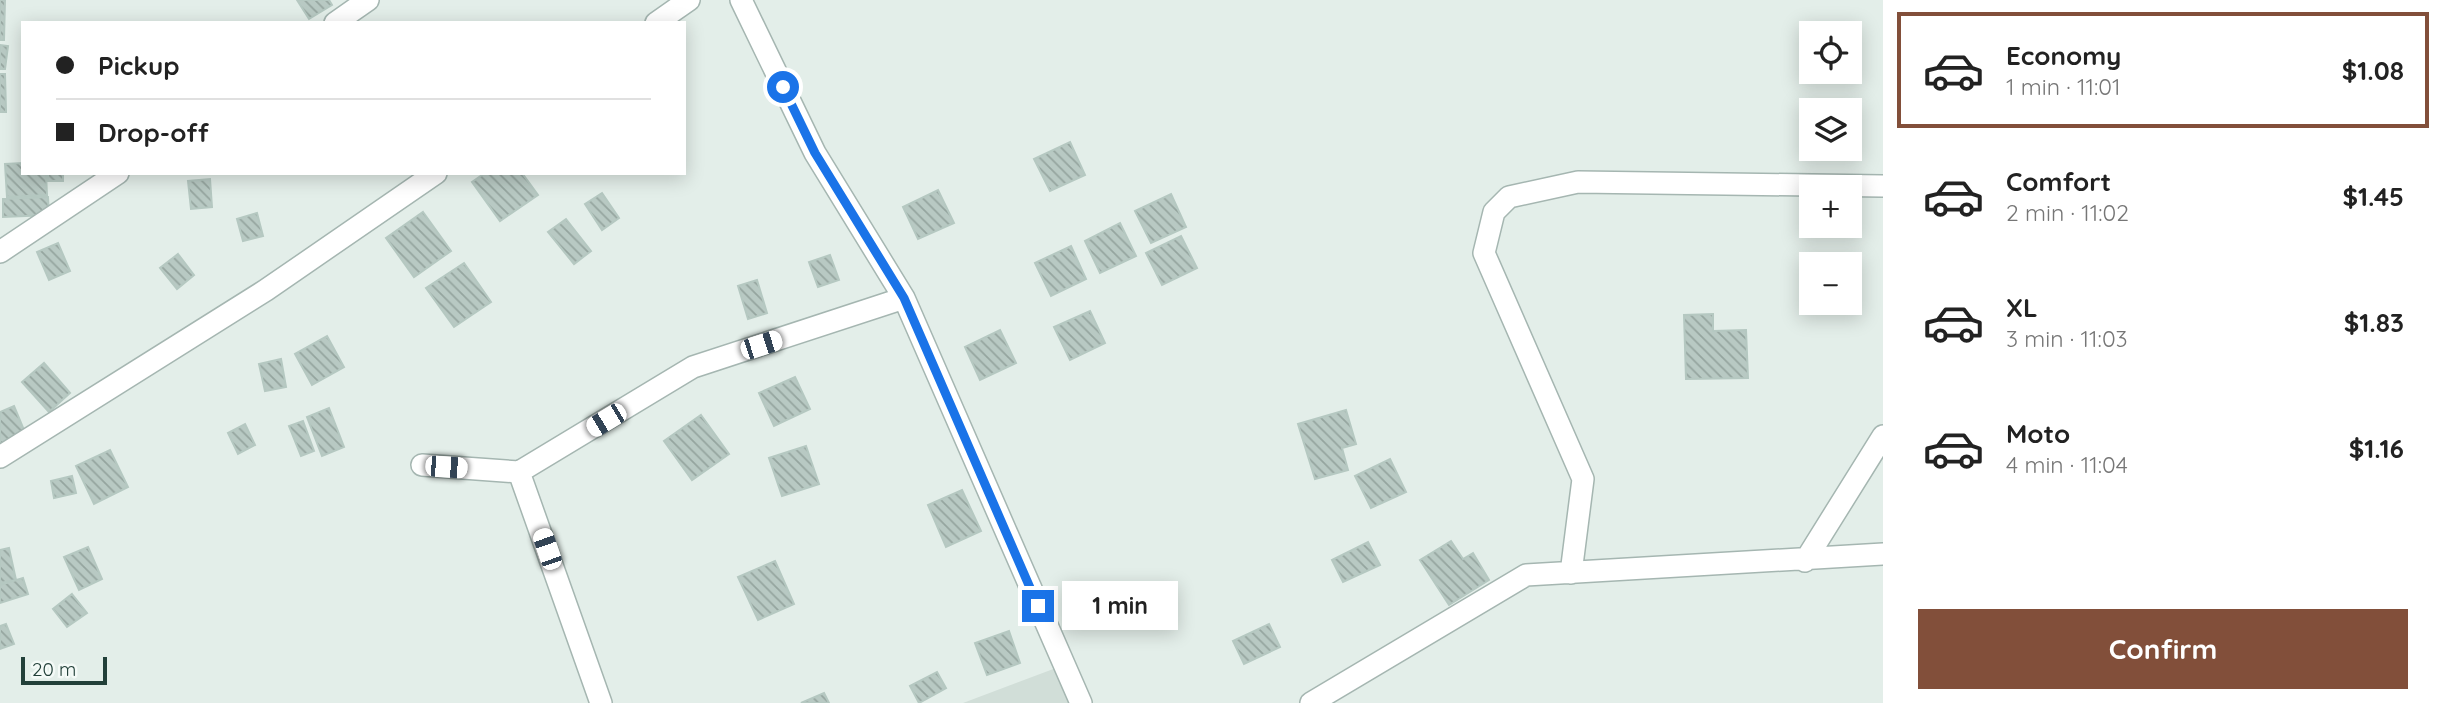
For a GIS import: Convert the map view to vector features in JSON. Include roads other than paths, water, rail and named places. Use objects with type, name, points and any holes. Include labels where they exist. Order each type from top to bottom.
[{"type":"street","points":[[338,21],[368,0]]},
{"type":"street","points":[[659,21],[689,0]]},
{"type":"street","points":[[741,0],[815,153],[904,298],[1081,703]]},
{"type":"street","points":[[0,252],[115,175]]},
{"type":"street","points":[[0,457],[266,290],[433,175]]},
{"type":"street","points":[[1571,573],[1583,479],[1484,253],[1494,212],[1509,197],[1578,182],[1883,186]]},
{"type":"street","points":[[422,465],[519,472],[693,367],[904,298]]},
{"type":"street","points":[[1805,561],[1883,436]]},
{"type":"street","points":[[519,472],[601,703]]},
{"type":"street","points":[[1311,703],[1526,575],[1805,561],[1883,554]]}]
